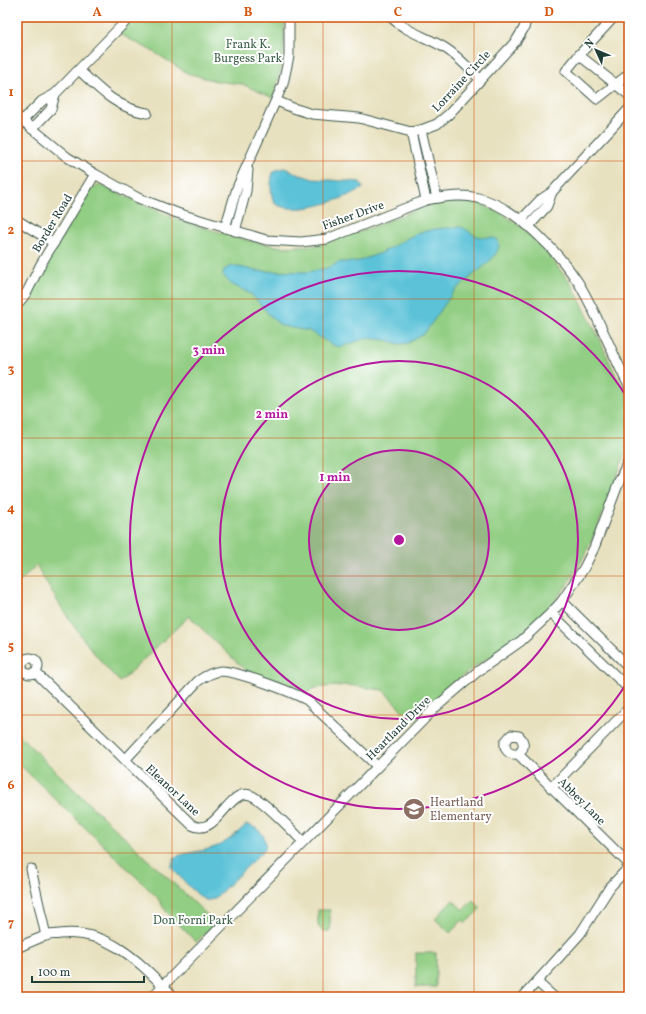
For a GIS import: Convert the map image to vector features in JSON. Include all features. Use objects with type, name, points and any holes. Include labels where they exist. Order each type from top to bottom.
[{"type":"street","points":[[20,118],[42,101],[55,94],[130,17]]},
{"type":"street","points":[[225,228],[237,188],[284,84],[290,44],[289,17]]},
{"type":"street","points":[[391,17],[407,30],[436,44],[452,54],[480,79]]},
{"type":"street","name":"Lorraine Circle","points":[[277,101],[312,114],[359,118],[411,132],[422,130],[437,124],[442,120],[520,35],[527,17]]},
{"type":"street","points":[[614,17],[566,70],[597,99],[629,74]]},
{"type":"street","points":[[579,55],[629,95]]},
{"type":"street","points":[[78,70],[104,94],[124,107],[147,113]]},
{"type":"street","points":[[32,129],[51,109],[55,94]]},
{"type":"street","points":[[521,220],[540,200],[552,192],[629,109]]},
{"type":"street","name":"Fisher Drive","points":[[20,118],[67,157],[138,198],[157,206],[266,240],[301,242],[327,239],[426,200],[437,198],[457,196],[478,198],[503,208],[529,226],[557,255],[578,283],[629,386]]},
{"type":"street","points":[[422,130],[437,198]]},
{"type":"street","points":[[411,132],[426,200]]},
{"type":"street","points":[[235,231],[246,191],[249,160]]},
{"type":"street","name":"Border Road","points":[[17,305],[27,292],[95,174]]},
{"type":"street","points":[[529,226],[547,206],[552,192]]},
{"type":"street","points":[[17,220],[54,243]]},
{"type":"street","name":"Heartland Drive","points":[[152,997],[162,985],[377,766],[448,696],[477,672],[521,641],[562,601],[580,574],[594,548],[629,460]]},
{"type":"street","points":[[562,601],[629,667]]},
{"type":"street","points":[[551,613],[629,688]]},
{"type":"street","points":[[125,760],[198,681],[209,674],[222,671],[239,674],[295,694],[307,700],[377,766]]},
{"type":"street","name":"Eleanor Lane","points":[[35,672],[188,822],[196,828],[205,827],[210,824],[235,799],[242,794],[247,794],[258,799],[303,842]]},
{"type":"street","points":[[551,788],[629,708]]},
{"type":"street","name":"Abbey Lane","points":[[518,754],[629,865]]},
{"type":"street","points":[[523,997],[584,930],[610,887],[629,865]]},
{"type":"street","points":[[31,869],[46,936]]},
{"type":"street","points":[[17,948],[46,936],[70,933],[89,935],[109,942],[136,959],[174,997]]},
{"type":"street","points":[[537,982],[554,997]]},
{"type":"green space","name":"Frank K. Burgess Park","points":[[136,17],[284,17],[282,58],[279,77],[273,98],[242,84],[216,81],[187,73],[154,52],[120,34]]},
{"type":"green space","points":[[100,185],[178,220],[246,240],[282,247],[319,245],[365,230],[415,210],[442,202],[454,201],[481,204],[504,215],[521,227],[548,255],[572,285],[616,376],[629,397],[629,450],[624,457],[586,553],[564,589],[551,605],[522,633],[504,648],[477,665],[457,681],[413,722],[383,690],[348,685],[314,688],[307,693],[245,670],[189,616],[120,682],[96,655],[74,626],[36,565],[17,585],[17,309],[92,188]]},
{"type":"green space","name":"Don Forni Park","points":[[17,733],[90,805],[216,923],[196,942],[165,910],[157,897],[17,762]]},
{"type":"green space","points":[[453,900],[463,910],[473,900],[481,908],[466,923],[463,920],[450,933],[435,919]]},
{"type":"green space","points":[[318,910],[330,910],[330,931],[322,931],[318,926]]},
{"type":"green space","points":[[416,953],[436,953],[436,987],[416,987]]},
{"type":"water","points":[[284,168],[313,179],[360,182],[363,188],[355,193],[321,205],[286,208],[275,203],[271,190],[273,173]]},
{"type":"water","points":[[460,227],[477,236],[498,240],[499,246],[497,252],[490,261],[454,291],[424,334],[408,343],[400,344],[386,340],[366,338],[341,347],[335,346],[309,331],[282,326],[273,319],[251,294],[231,284],[223,275],[224,270],[233,266],[259,271],[308,272],[327,268],[340,262],[356,262],[381,253],[417,233],[435,229]]},
{"type":"water","points":[[246,825],[254,827],[261,833],[265,840],[265,849],[215,898],[206,900],[202,898],[171,867],[175,857],[222,844]]},
{"type":"place","name":"Heartland Elementary","points":[[414,809]]}]
